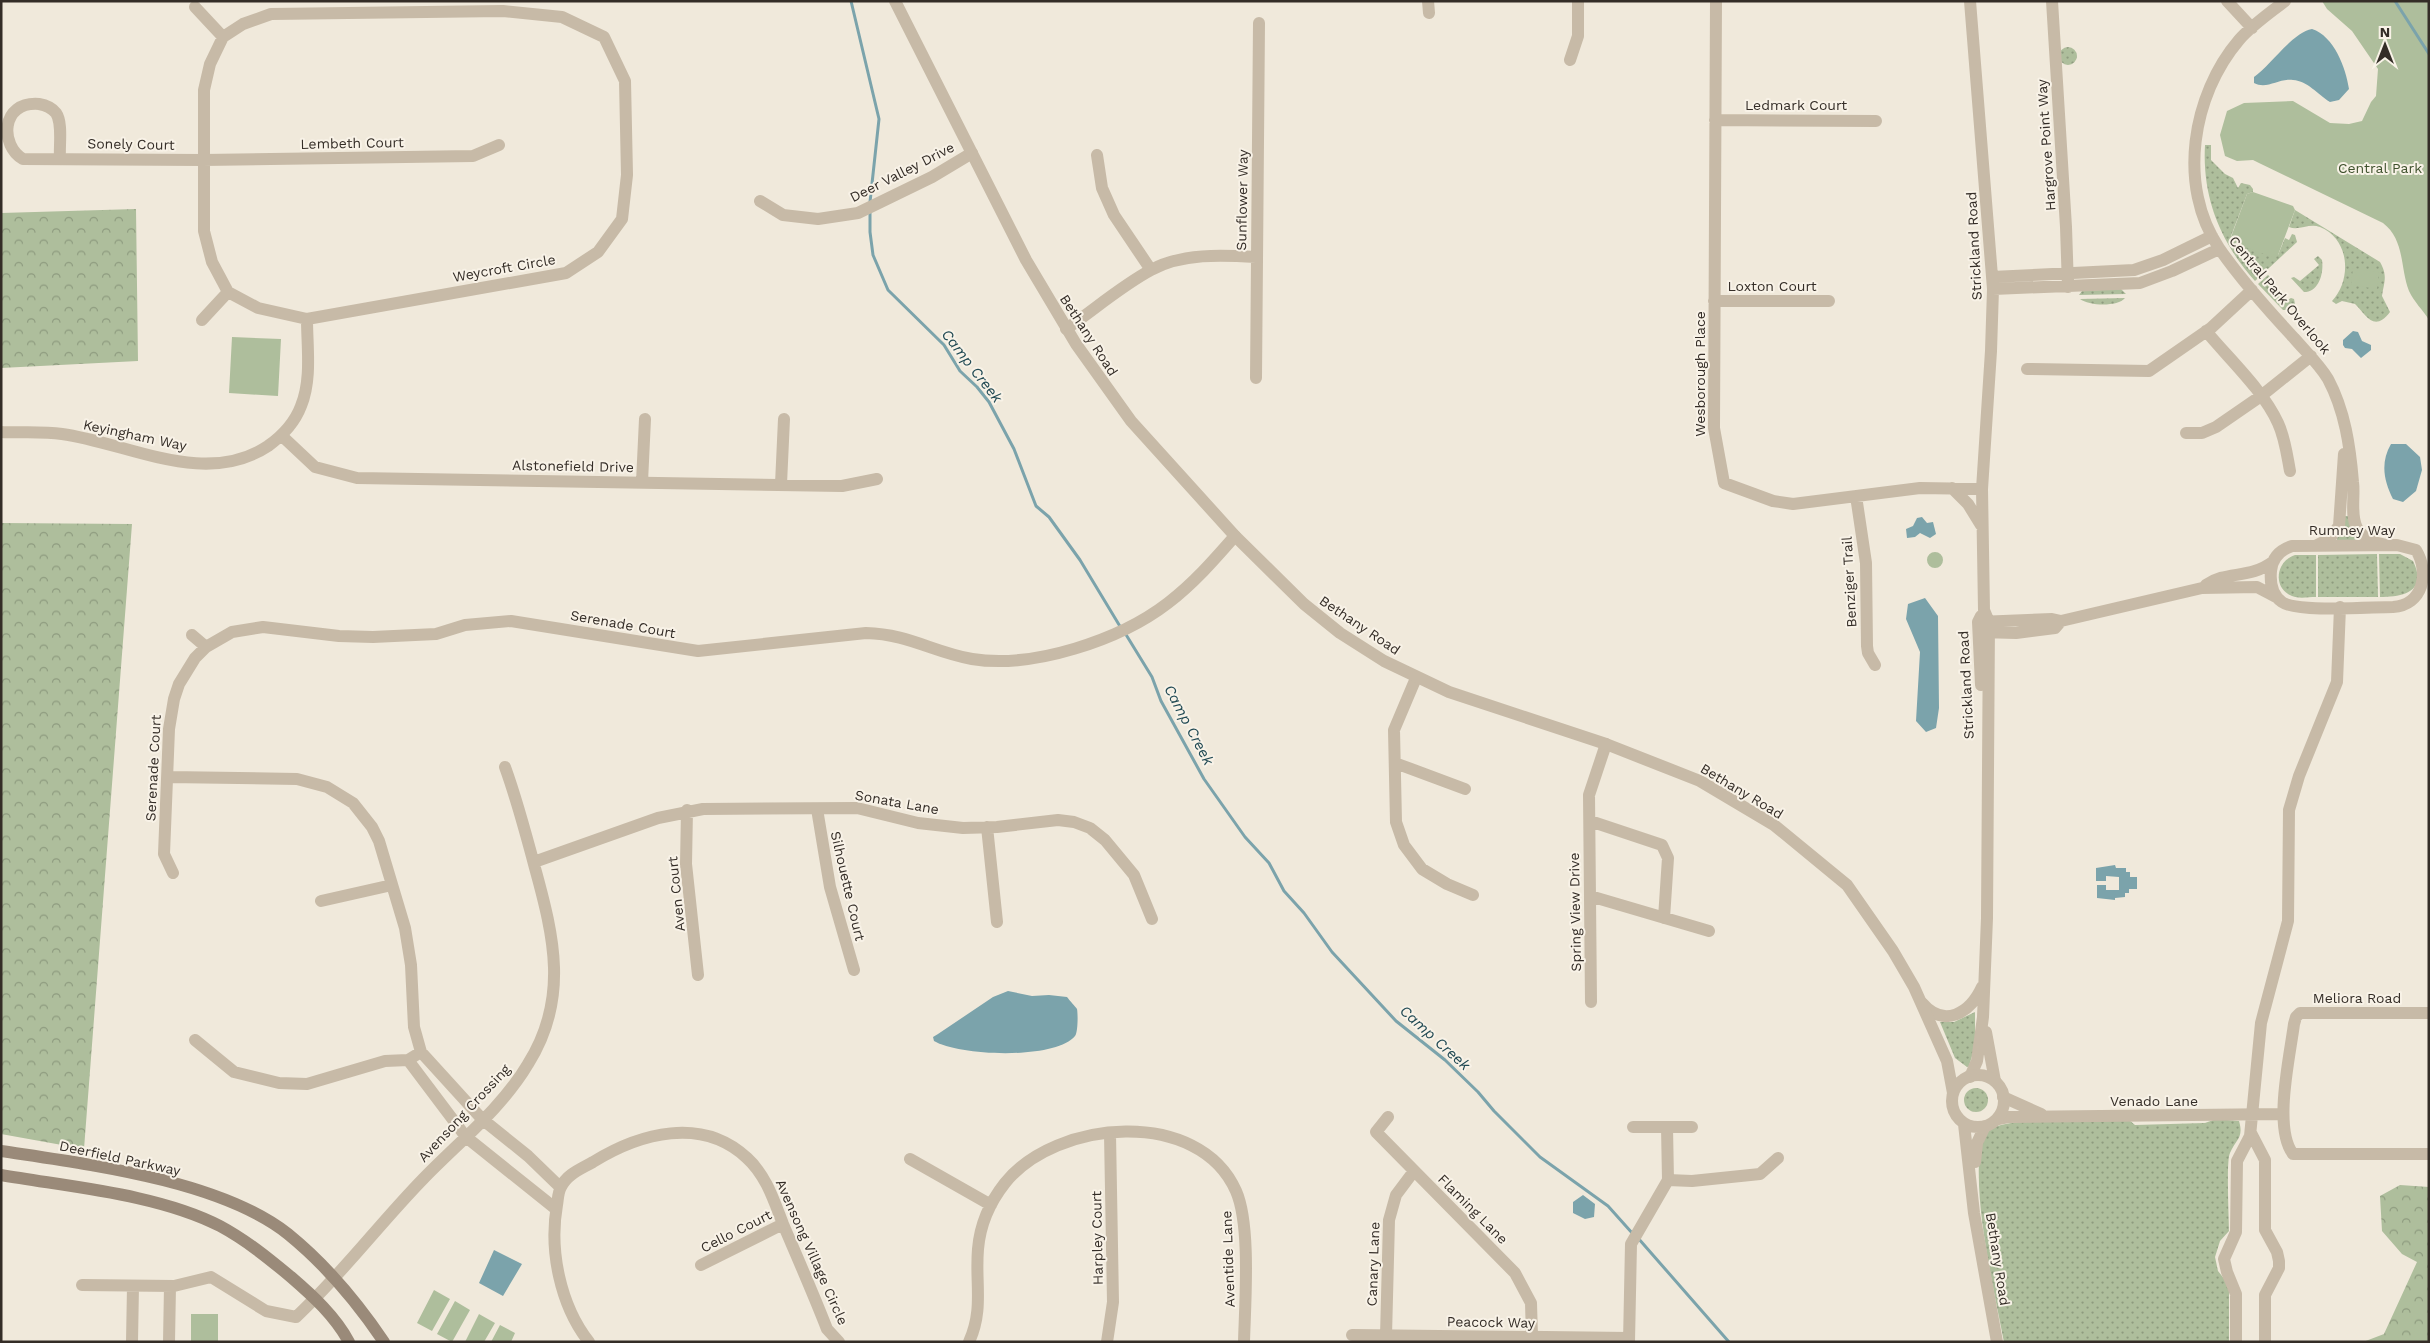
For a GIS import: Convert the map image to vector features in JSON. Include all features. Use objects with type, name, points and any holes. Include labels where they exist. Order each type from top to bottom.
[{"type":"main road","name":"Deerfield Parkway","points":[[1,1151],[158,1179],[241,1207],[287,1234],[334,1278],[362,1309],[384,1342]]},
{"type":"main road","points":[[1,1175],[150,1202],[190,1213],[219,1226],[255,1247],[316,1299],[349,1342]]},
{"type":"street","name":"Bethany Road","points":[[895,1],[1026,260],[1066,329],[1101,382],[1131,421],[1235,536],[1304,604],[1366,650],[1416,678],[1449,692],[1606,744],[1700,781],[1774,825],[1847,885],[1895,954],[1922,1003],[1947,1061],[1953,1093]]},
{"type":"street","points":[[1570,60],[1578,36],[1578,1]]},
{"type":"street","name":"Wesborough Place","points":[[1716,1],[1714,428],[1724,483],[1783,503],[1804,503],[1920,488],[1982,489]]},
{"type":"street","name":"Strickland Road","points":[[1970,1],[1993,283],[1992,352],[1982,489],[1985,761],[1988,772]]},
{"type":"street","name":"Hargrove Point Way","points":[[2052,1],[2068,287]]},
{"type":"street","points":[[2228,1],[2252,28]]},
{"type":"street","name":"Central Park Overlook","points":[[2285,1],[2236,44],[2216,75],[2204,102],[2198,126],[2194,157],[2195,181],[2205,219],[2219,249],[2252,290],[2311,356],[2328,379],[2339,399],[2346,429],[2353,479],[2356,525],[2365,536],[2386,545]]},
{"type":"street","points":[[195,7],[223,37],[210,64],[204,90],[202,160],[204,231],[212,262],[228,292],[202,320]]},
{"type":"street","name":"Weycroft Circle","points":[[223,37],[243,24],[271,14],[502,11],[562,17],[604,37],[624,81],[627,175],[622,219],[598,252],[566,273],[307,319],[258,308],[228,292]]},
{"type":"street","name":"Sunflower Way","points":[[1256,378],[1259,23]]},
{"type":"street","name":"Sonely Court","points":[[60,158],[59,120],[55,112],[45,105],[30,104],[15,107],[6,114],[1,128],[2,142],[10,154],[23,159],[202,160]]},
{"type":"street","name":"Ledmark Court","points":[[1715,120],[1876,121]]},
{"type":"street","name":"Lembeth Court","points":[[202,160],[473,156],[499,145]]},
{"type":"street","name":"Deer Valley Drive","points":[[760,200],[783,215],[818,219],[858,213],[932,177],[972,153]]},
{"type":"street","points":[[1097,155],[1102,188],[1114,215],[1151,270]]},
{"type":"street","points":[[1993,283],[2067,273],[2134,270],[2163,260],[2212,236]]},
{"type":"street","points":[[1993,283],[2068,287],[2124,285],[2145,281],[2219,249]]},
{"type":"street","points":[[1066,329],[1151,270],[1172,262],[1201,257],[1256,258]]},
{"type":"street","points":[[2027,369],[2144,372],[2153,369],[2206,331],[2252,290]]},
{"type":"street","name":"Loxton Court","points":[[1714,301],[1829,301]]},
{"type":"street","name":"Keyingham Way","points":[[1,432],[62,434],[178,462],[225,464],[256,454],[282,436],[301,406],[307,380],[307,319]]},
{"type":"street","points":[[2206,331],[2261,396],[2279,424],[2290,471]]},
{"type":"street","points":[[2186,433],[2209,431],[2261,396],[2311,356]]},
{"type":"street","points":[[642,482],[645,419]]},
{"type":"street","points":[[781,484],[784,419]]},
{"type":"street","name":"Central Park Overlook","points":[[2317,545],[2329,539],[2340,521],[2346,429]]},
{"type":"street","name":"Alstonefield Drive","points":[[282,436],[315,467],[357,478],[842,486],[877,479]]},
{"type":"street","points":[[1952,488],[1968,504],[1983,529]]},
{"type":"street","name":"Benziger Trail","points":[[1856,496],[1866,563],[1867,646],[1875,665]]},
{"type":"street","name":"Serenade Court","points":[[173,873],[164,854],[169,729],[174,699],[186,671],[206,647],[232,632],[247,628],[263,627],[339,636],[373,637],[436,634],[465,625],[511,621],[698,652],[866,633],[882,633],[912,639],[944,652],[974,659],[1020,660],[1097,641],[1139,621],[1167,604],[1201,575],[1235,536]]},
{"type":"street","name":"Rumney Way","points":[[1983,624],[2023,620],[2052,619],[2061,621],[2202,588],[2257,587],[2283,603],[2299,607],[2403,606],[2414,601],[2425,589],[2426,572],[2424,557],[2404,546],[2292,546],[2282,549],[2274,560],[2258,571],[2221,578],[2208,583],[2202,588]]},
{"type":"street","points":[[2274,560],[2271,585],[2277,598]]},
{"type":"street","name":"Rumney Way","points":[[1983,584],[1988,604],[1994,612],[2004,618],[2023,620]]},
{"type":"street","points":[[2236,1342],[2236,1294],[2226,1272],[2224,1260],[2236,1232],[2237,1161],[2251,1133],[2251,1115],[2263,1010],[2288,921],[2289,810],[2299,776],[2337,682],[2340,607]]},
{"type":"street","name":"Rumney Way","points":[[1983,624],[2013,633],[2055,628],[2061,621]]},
{"type":"street","name":"Strickland Road","points":[[1967,1078],[1978,1059],[1983,1017],[1988,900],[1988,663],[1983,624]]},
{"type":"street","points":[[1988,663],[1998,641],[2013,633]]},
{"type":"street","points":[[192,634],[206,647]]},
{"type":"street","points":[[1416,678],[1394,730],[1396,822],[1404,846],[1422,869],[1447,884],[1473,895]]},
{"type":"street","name":"Spring View Drive","points":[[1591,1002],[1589,794],[1606,744]]},
{"type":"street","points":[[1395,763],[1464,789]]},
{"type":"street","name":"Avensong Crossing","points":[[170,1286],[212,1277],[266,1311],[296,1317],[316,1299],[424,1179],[482,1120],[528,1065],[542,1037],[551,1008],[555,978],[554,947],[534,862],[505,766]]},
{"type":"street","points":[[168,777],[252,779],[282,777],[312,782],[341,794],[353,803],[372,827],[384,855],[404,928],[410,965],[414,1027],[421,1052],[482,1120],[528,1156],[560,1187],[554,1233],[560,1278],[570,1308],[589,1342]]},
{"type":"street","name":"Sonata Lane","points":[[534,862],[658,818],[687,810],[718,808],[857,808],[918,823],[964,828],[1058,820],[1074,822],[1090,828],[1105,840],[1134,875],[1152,920]]},
{"type":"street","name":"Silhouette Court","points":[[817,809],[830,887],[854,970]]},
{"type":"street","name":"Aven Court","points":[[687,810],[686,864],[698,975]]},
{"type":"street","points":[[1590,821],[1662,845],[1668,858],[1664,918]]},
{"type":"street","points":[[986,827],[997,922]]},
{"type":"street","points":[[320,901],[392,885]]},
{"type":"street","points":[[1590,896],[1709,932]]},
{"type":"street","name":"Strickland Road","points":[[1922,1003],[1929,1012],[1937,1015],[1956,1014],[1969,1008],[1984,983]]},
{"type":"street","name":"Meliora Road","points":[[2429,1013],[2300,1013],[2296,1017],[2294,1024],[2283,1114],[2285,1133],[2289,1148],[2293,1154],[2429,1154]]},
{"type":"street","name":"Strickland Road","points":[[1983,1017],[1995,1081]]},
{"type":"street","points":[[195,1040],[234,1072],[279,1083],[307,1084],[385,1061],[408,1060],[421,1052]]},
{"type":"street","points":[[408,1060],[466,1137],[556,1209]]},
{"type":"street","name":"Bethany Road","points":[[1947,1061],[1967,1078]]},
{"type":"street","points":[[1982,1075],[1995,1081],[2003,1097],[2002,1110],[1998,1119],[1985,1126],[1976,1127],[1964,1124],[1953,1108],[1953,1093],[1956,1086],[1967,1078],[1982,1075]]},
{"type":"street","name":"Venado Lane","points":[[2003,1097],[2030,1110],[2056,1117]]},
{"type":"street","points":[[2251,1115],[2283,1114]]},
{"type":"street","name":"Venado Lane","points":[[1998,1119],[2008,1117],[2251,1115]]},
{"type":"street","name":"Flaming Lane","points":[[1388,1117],[1376,1132],[1516,1273],[1531,1303],[1532,1337]]},
{"type":"street","name":"Bethany Road","points":[[1964,1124],[1978,1237],[1997,1342]]},
{"type":"street","points":[[1634,1127],[1692,1126]]},
{"type":"street","name":"Bethany Road","points":[[1972,1182],[1977,1143],[1985,1126]]},
{"type":"street","points":[[1629,1340],[1631,1244],[1668,1180],[1667,1127]]},
{"type":"street","name":"Aventide Lane","points":[[969,1342],[979,1307],[978,1249],[980,1234],[991,1205],[1016,1172],[1040,1153],[1068,1140],[1083,1136],[1143,1133],[1173,1138],[1207,1155],[1220,1165],[1229,1177],[1242,1205],[1245,1232],[1244,1342]]},
{"type":"street","points":[[2251,1133],[2265,1160],[2266,1235],[2279,1257],[2279,1268],[2265,1295],[2265,1342]]},
{"type":"street","name":"Avensong Village Circle","points":[[560,1187],[570,1175],[628,1142],[658,1134],[688,1134],[724,1142],[749,1159],[766,1183],[827,1328],[839,1342]]},
{"type":"street","name":"Harpley Court","points":[[1108,1342],[1113,1302],[1110,1134]]},
{"type":"street","points":[[1668,1180],[1692,1181],[1760,1174],[1778,1158]]},
{"type":"street","points":[[910,1159],[991,1205]]},
{"type":"street","name":"Canary Lane","points":[[1386,1336],[1389,1220],[1396,1195],[1414,1171]]},
{"type":"street","name":"Cello Court","points":[[701,1265],[783,1224]]},
{"type":"street","points":[[82,1285],[170,1286],[170,1342]]},
{"type":"street","points":[[132,1286],[132,1342]]},
{"type":"street","name":"Peacock Way","points":[[1352,1335],[1629,1340]]},
{"type":"green space","name":"Central Park","points":[[2322,1],[2429,1],[2429,320],[2409,291],[2399,246],[2390,230],[2383,223],[2253,160],[2237,161],[2225,156],[2220,135],[2227,111],[2244,103],[2293,101],[2330,123],[2349,124],[2362,121],[2376,96],[2378,69],[2352,31],[2327,9]]},
{"type":"green space","points":[[2068,47],[2074,50],[2077,56],[2074,62],[2068,65],[2062,62],[2059,56],[2062,50]]},
{"type":"green space","points":[[2205,145],[2211,145],[2211,160],[2225,174],[2233,178],[2238,188],[2241,183],[2250,185],[2253,189],[2253,192],[2247,194],[2231,236],[2234,243],[2278,255],[2285,238],[2289,240],[2292,234],[2295,235],[2297,242],[2255,281],[2232,251],[2216,218],[2210,201],[2207,183]]},
{"type":"green space","points":[[2253,192],[2293,206],[2295,210],[2278,255],[2272,257],[2234,243],[2231,237],[2247,194]]},
{"type":"green space","points":[[136,209],[138,361],[1,368],[1,213]]},
{"type":"green space","points":[[2295,210],[2380,262],[2385,275],[2382,296],[2390,312],[2384,318],[2375,322],[2367,317],[2355,304],[2342,301],[2336,304],[2332,301],[2343,282],[2345,272],[2342,250],[2330,233],[2320,227],[2289,227]]},
{"type":"green space","points":[[2318,256],[2322,260],[2321,276],[2313,289],[2304,292],[2291,278],[2294,277],[2300,281],[2319,265],[2314,259]]},
{"type":"green space","points":[[2353,268],[2379,272],[2377,289],[2351,285]]},
{"type":"green space","points":[[2268,275],[2273,279],[2269,284],[2284,302],[2291,298],[2294,299],[2295,304],[2289,310],[2283,310],[2258,284]]},
{"type":"green space","points":[[2121,289],[2126,294],[2079,295],[2082,291]]},
{"type":"green space","points":[[2125,298],[2110,304],[2090,303],[2080,299]]},
{"type":"green space","points":[[232,337],[281,339],[278,396],[229,393]]},
{"type":"green space","points":[[2345,516],[2350,516],[2361,539],[2336,542]]},
{"type":"green space","points":[[1,523],[132,524],[84,1149],[1,1134]]},
{"type":"green space","points":[[1932,552],[1938,552],[1943,557],[1941,566],[1932,568],[1927,563],[1927,557]]},
{"type":"green space","points":[[2377,554],[2378,597],[2318,597],[2318,555]]},
{"type":"green space","points":[[2379,554],[2400,554],[2413,561],[2418,579],[2411,590],[2397,596],[2380,597]]},
{"type":"green space","points":[[2295,555],[2316,555],[2316,597],[2295,597],[2281,587],[2279,581],[2280,568],[2289,558]]},
{"type":"green space","points":[[1975,1012],[1975,1046],[1969,1066],[1967,1067],[1955,1058],[1940,1022],[1954,1022]]},
{"type":"green space","points":[[1976,1088],[1981,1089],[1987,1095],[1987,1105],[1981,1111],[1976,1112],[1971,1111],[1965,1105],[1964,1100],[1965,1095],[1971,1089]]},
{"type":"green space","points":[[2216,1119],[2239,1121],[2241,1131],[2229,1158],[2229,1231],[2220,1241],[2215,1257],[2218,1271],[2229,1285],[2229,1342],[2004,1342],[1983,1229],[1980,1194],[1979,1164],[1983,1141],[1993,1128],[2004,1124],[2038,1120],[2129,1120],[2135,1125],[2205,1123]]},
{"type":"green space","points":[[2400,1185],[2429,1187],[2429,1341],[2363,1342],[2384,1334],[2417,1262],[2402,1254],[2382,1231],[2380,1196]]},
{"type":"green space","points":[[434,1290],[450,1299],[432,1331],[417,1323]]},
{"type":"green space","points":[[455,1301],[470,1310],[452,1342],[437,1334]]},
{"type":"green space","points":[[191,1314],[218,1314],[218,1342],[191,1342]]},
{"type":"green space","points":[[479,1314],[495,1323],[484,1342],[465,1342]]},
{"type":"green space","points":[[500,1325],[515,1333],[511,1342],[491,1342]]},
{"type":"water","points":[[2312,29],[2327,38],[2342,63],[2349,89],[2339,100],[2330,102],[2308,85],[2298,81],[2288,80],[2268,85],[2254,83],[2254,77],[2290,42],[2305,31]]},
{"type":"water","points":[[2353,331],[2358,332],[2362,341],[2371,345],[2371,350],[2361,358],[2352,349],[2345,348],[2343,345],[2343,340]]},
{"type":"water","points":[[2391,444],[2406,444],[2420,457],[2422,470],[2416,491],[2403,502],[2393,499],[2384,472],[2385,458]]},
{"type":"water","points":[[1922,517],[1927,523],[1933,522],[1936,534],[1930,538],[1920,533],[1915,537],[1907,538],[1906,529],[1913,526],[1917,518]]},
{"type":"water","points":[[1925,598],[1938,616],[1939,708],[1936,728],[1926,732],[1916,721],[1920,652],[1906,619],[1908,604]]},
{"type":"water","points":[[2115,865],[2116,868],[2126,868],[2126,872],[2130,872],[2130,877],[2137,877],[2137,889],[2129,889],[2129,893],[2125,893],[2125,897],[2115,898],[2115,900],[2097,898],[2097,885],[2106,885],[2106,890],[2119,890],[2119,877],[2106,876],[2106,881],[2096,881],[2096,868]]},
{"type":"water","points":[[1008,991],[1032,996],[1067,997],[1077,1009],[1078,1019],[1075,1036],[1064,1044],[1048,1049],[1006,1053],[964,1050],[934,1041],[933,1037],[993,997]]},
{"type":"water","points":[[1583,1195],[1595,1204],[1594,1217],[1585,1219],[1573,1213],[1573,1202]]},
{"type":"water","points":[[494,1250],[522,1264],[503,1296],[479,1283]]},
{"type":"waterway","name":"Camp Creek","points":[[851,1],[879,119],[870,202]]},
{"type":"waterway","points":[[2395,1],[2429,54]]},
{"type":"waterway","name":"Camp Creek","points":[[870,210],[873,255],[888,290],[944,345],[960,371],[989,402],[1014,449],[1036,506],[1049,517],[1080,560],[1121,628]]},
{"type":"waterway","name":"Camp Creek","points":[[1125,633],[1152,677],[1161,701],[1204,779],[1245,837],[1269,863],[1284,891],[1304,913],[1332,952],[1396,1021],[1445,1060],[1540,1157],[1608,1206],[1633,1234]]},
{"type":"waterway","name":"Camp Creek","points":[[1638,1238],[1729,1342]]}]
